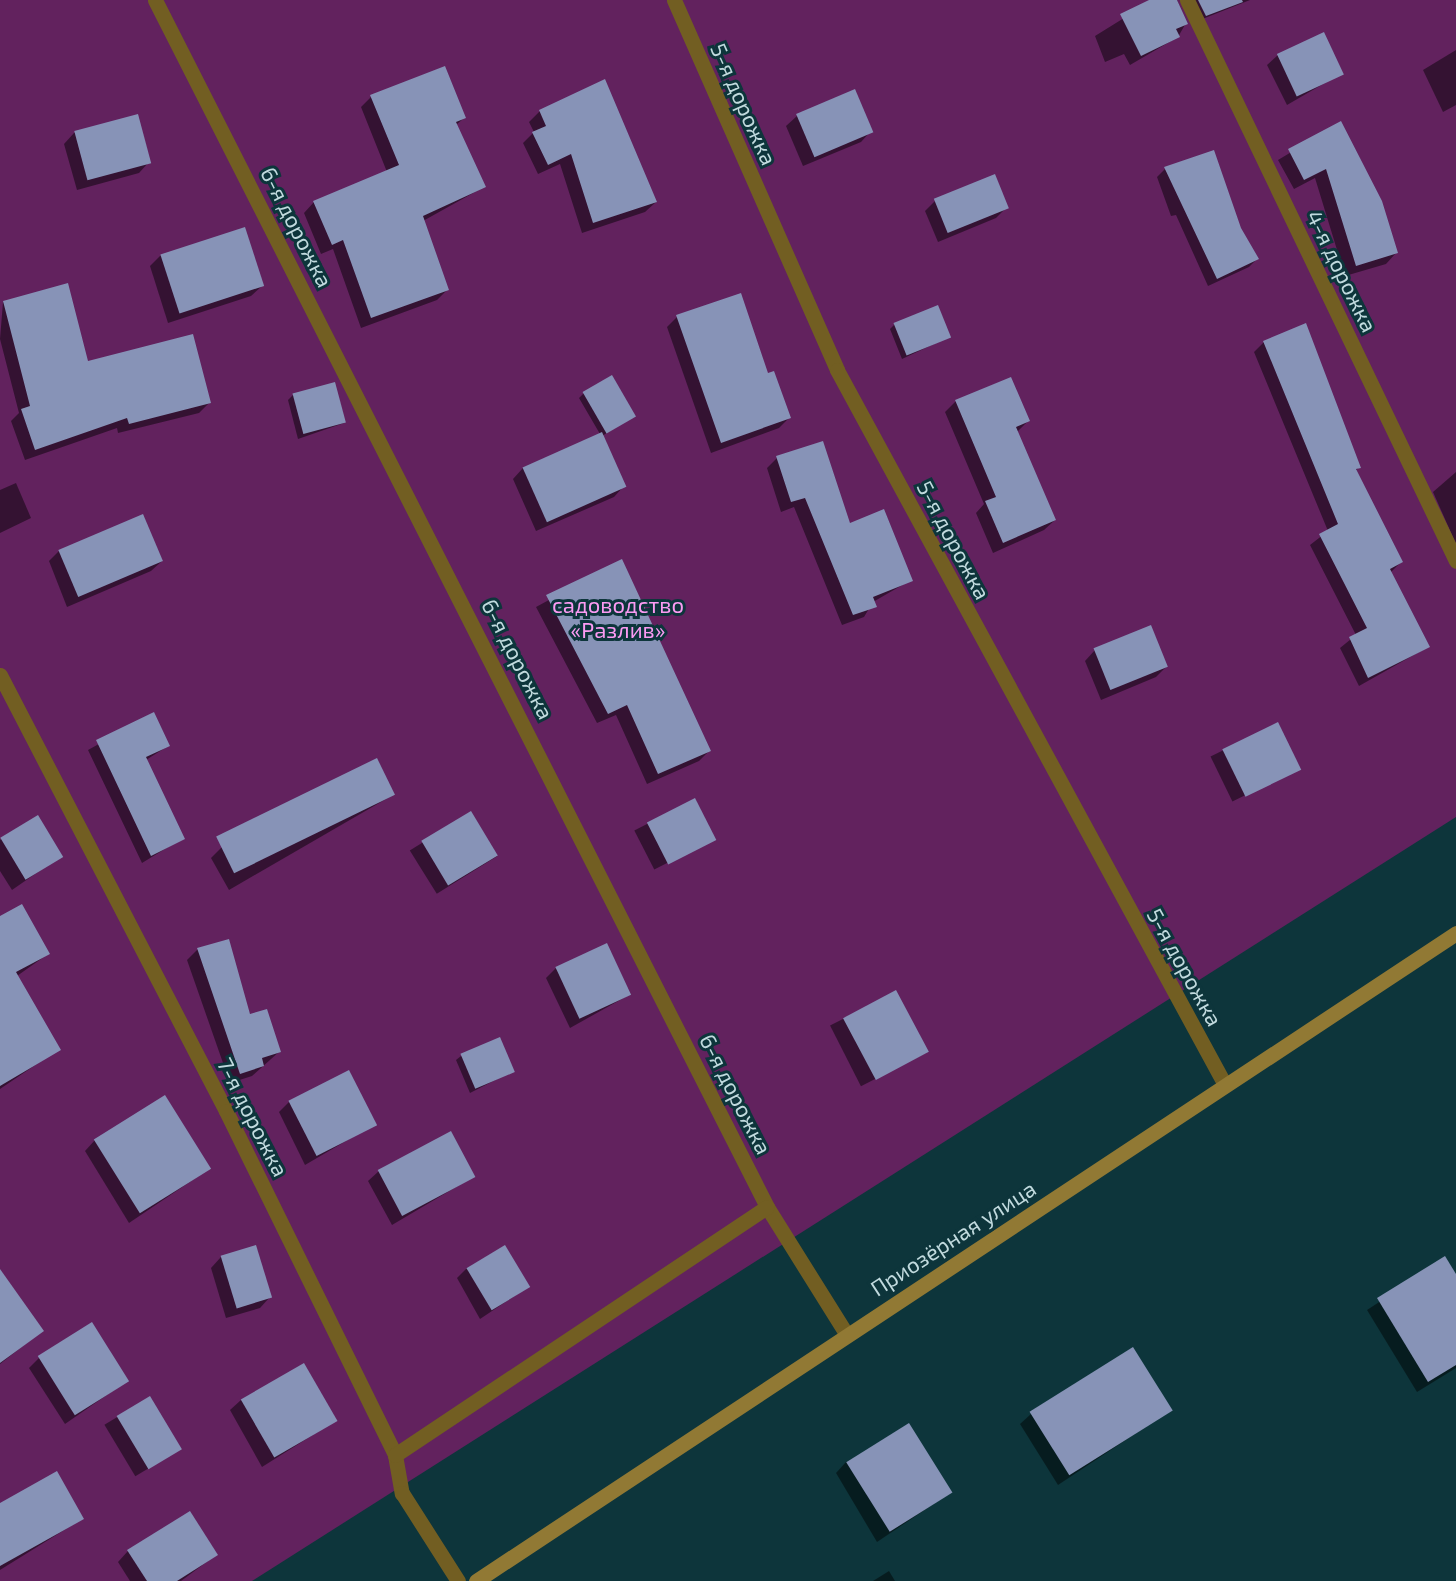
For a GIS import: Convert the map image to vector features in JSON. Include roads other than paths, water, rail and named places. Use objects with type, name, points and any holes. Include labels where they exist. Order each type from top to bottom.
[{"type":"street","name":"6-я дорожка","points":[[155,0],[767,1207],[847,1335]]},
{"type":"street","name":"5-я дорожка","points":[[674,0],[837,370],[1225,1085]]},
{"type":"street","name":"4-я дорожка","points":[[1187,0],[1456,561]]},
{"type":"street","name":"7-я дорожка","points":[[0,675],[226,1111],[394,1455],[402,1493],[458,1581]]},
{"type":"street","name":"Приозёрная улица","points":[[476,1581],[1456,933]]},
{"type":"street","points":[[394,1455],[767,1207]]},
{"type":"park label","name":"садоводство «Разлив»","points":[[618,616]]}]
